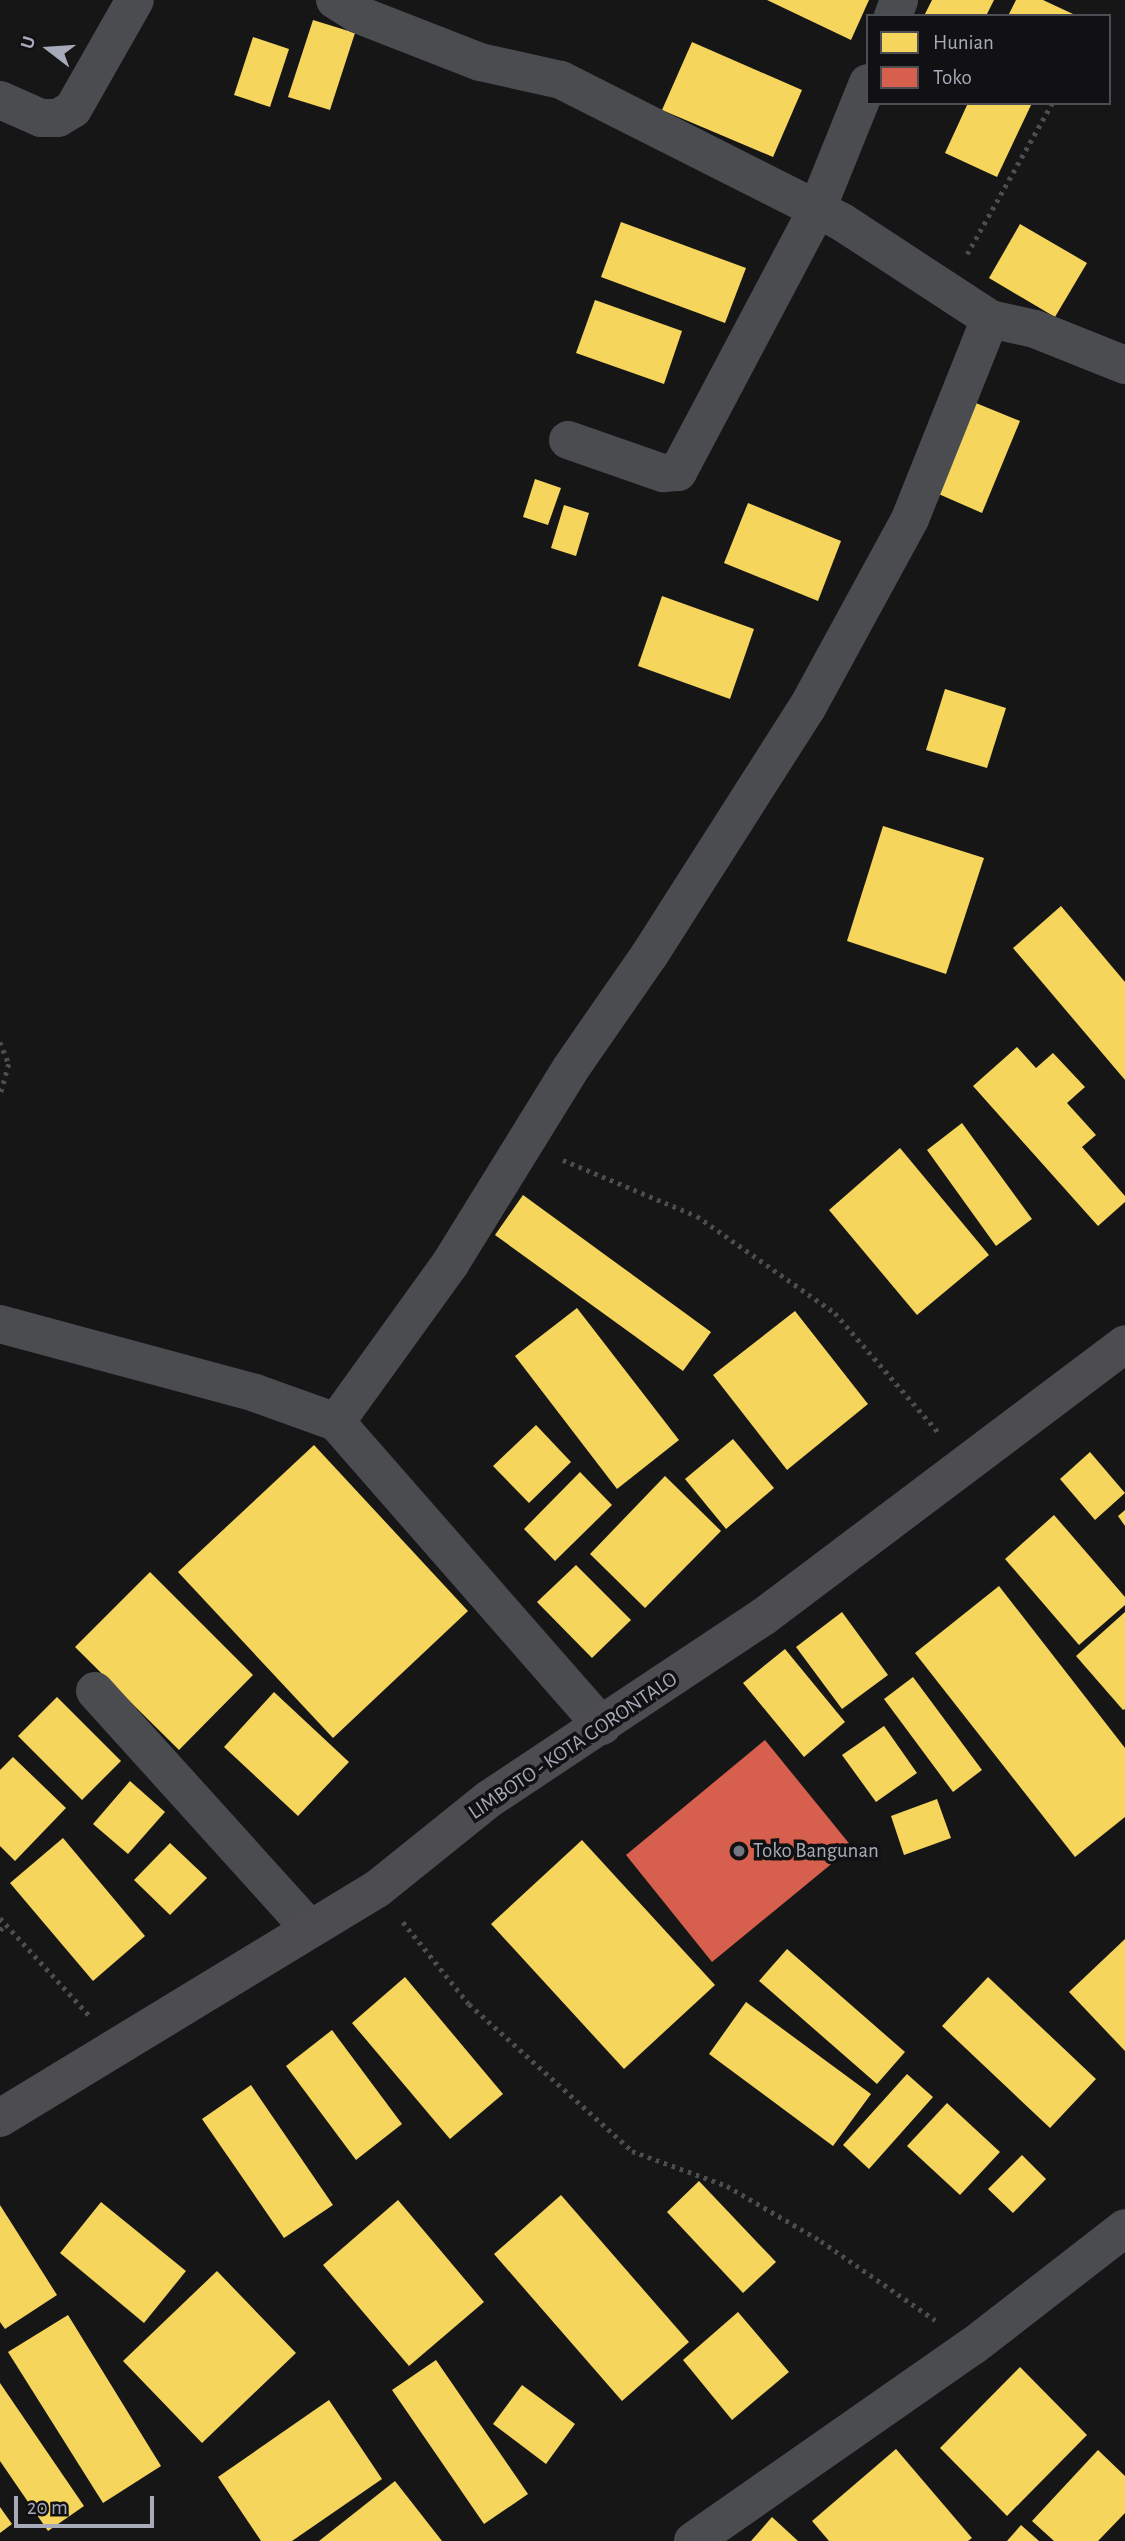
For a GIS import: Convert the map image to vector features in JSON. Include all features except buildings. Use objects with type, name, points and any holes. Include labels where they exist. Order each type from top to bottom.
[{"type":"highway","name":"LIMBOTO - KOTA GORONTALO","points":[[0,2118],[115,2044],[308,1927],[377,1889],[489,1799],[764,1617],[1125,1344]]},
{"type":"street","points":[[0,100],[41,118],[58,118],[73,109],[135,0]]},
{"type":"street","points":[[335,0],[358,14],[480,62],[561,80],[817,209],[948,288],[990,319],[1034,329],[1125,365]]},
{"type":"street","points":[[568,440],[663,473],[678,472],[817,209],[866,88]]},
{"type":"street","points":[[336,1422],[450,1264],[571,1068],[650,954],[807,708],[910,519],[990,319]]},
{"type":"street","points":[[0,1324],[255,1393],[336,1422],[603,1726]]},
{"type":"street","points":[[95,1691],[308,1927]]},
{"type":"street","points":[[693,2541],[973,2346],[1125,2228]]},
{"type":"path","points":[[948,288],[1051,105]]},
{"type":"path","points":[[0,1042],[9,1064],[0,1096]]},
{"type":"path","points":[[558,1158],[697,1216],[835,1313],[966,1464]]},
{"type":"path","points":[[377,1889],[469,2004],[632,2151],[727,2186],[821,2241],[973,2346]]},
{"type":"path","points":[[0,1918],[115,2044]]},
{"type":"path","points":[[0,1930],[6,1925]]},
{"type":"place","name":"Toko Bangunan","points":[[739,1851]]}]
